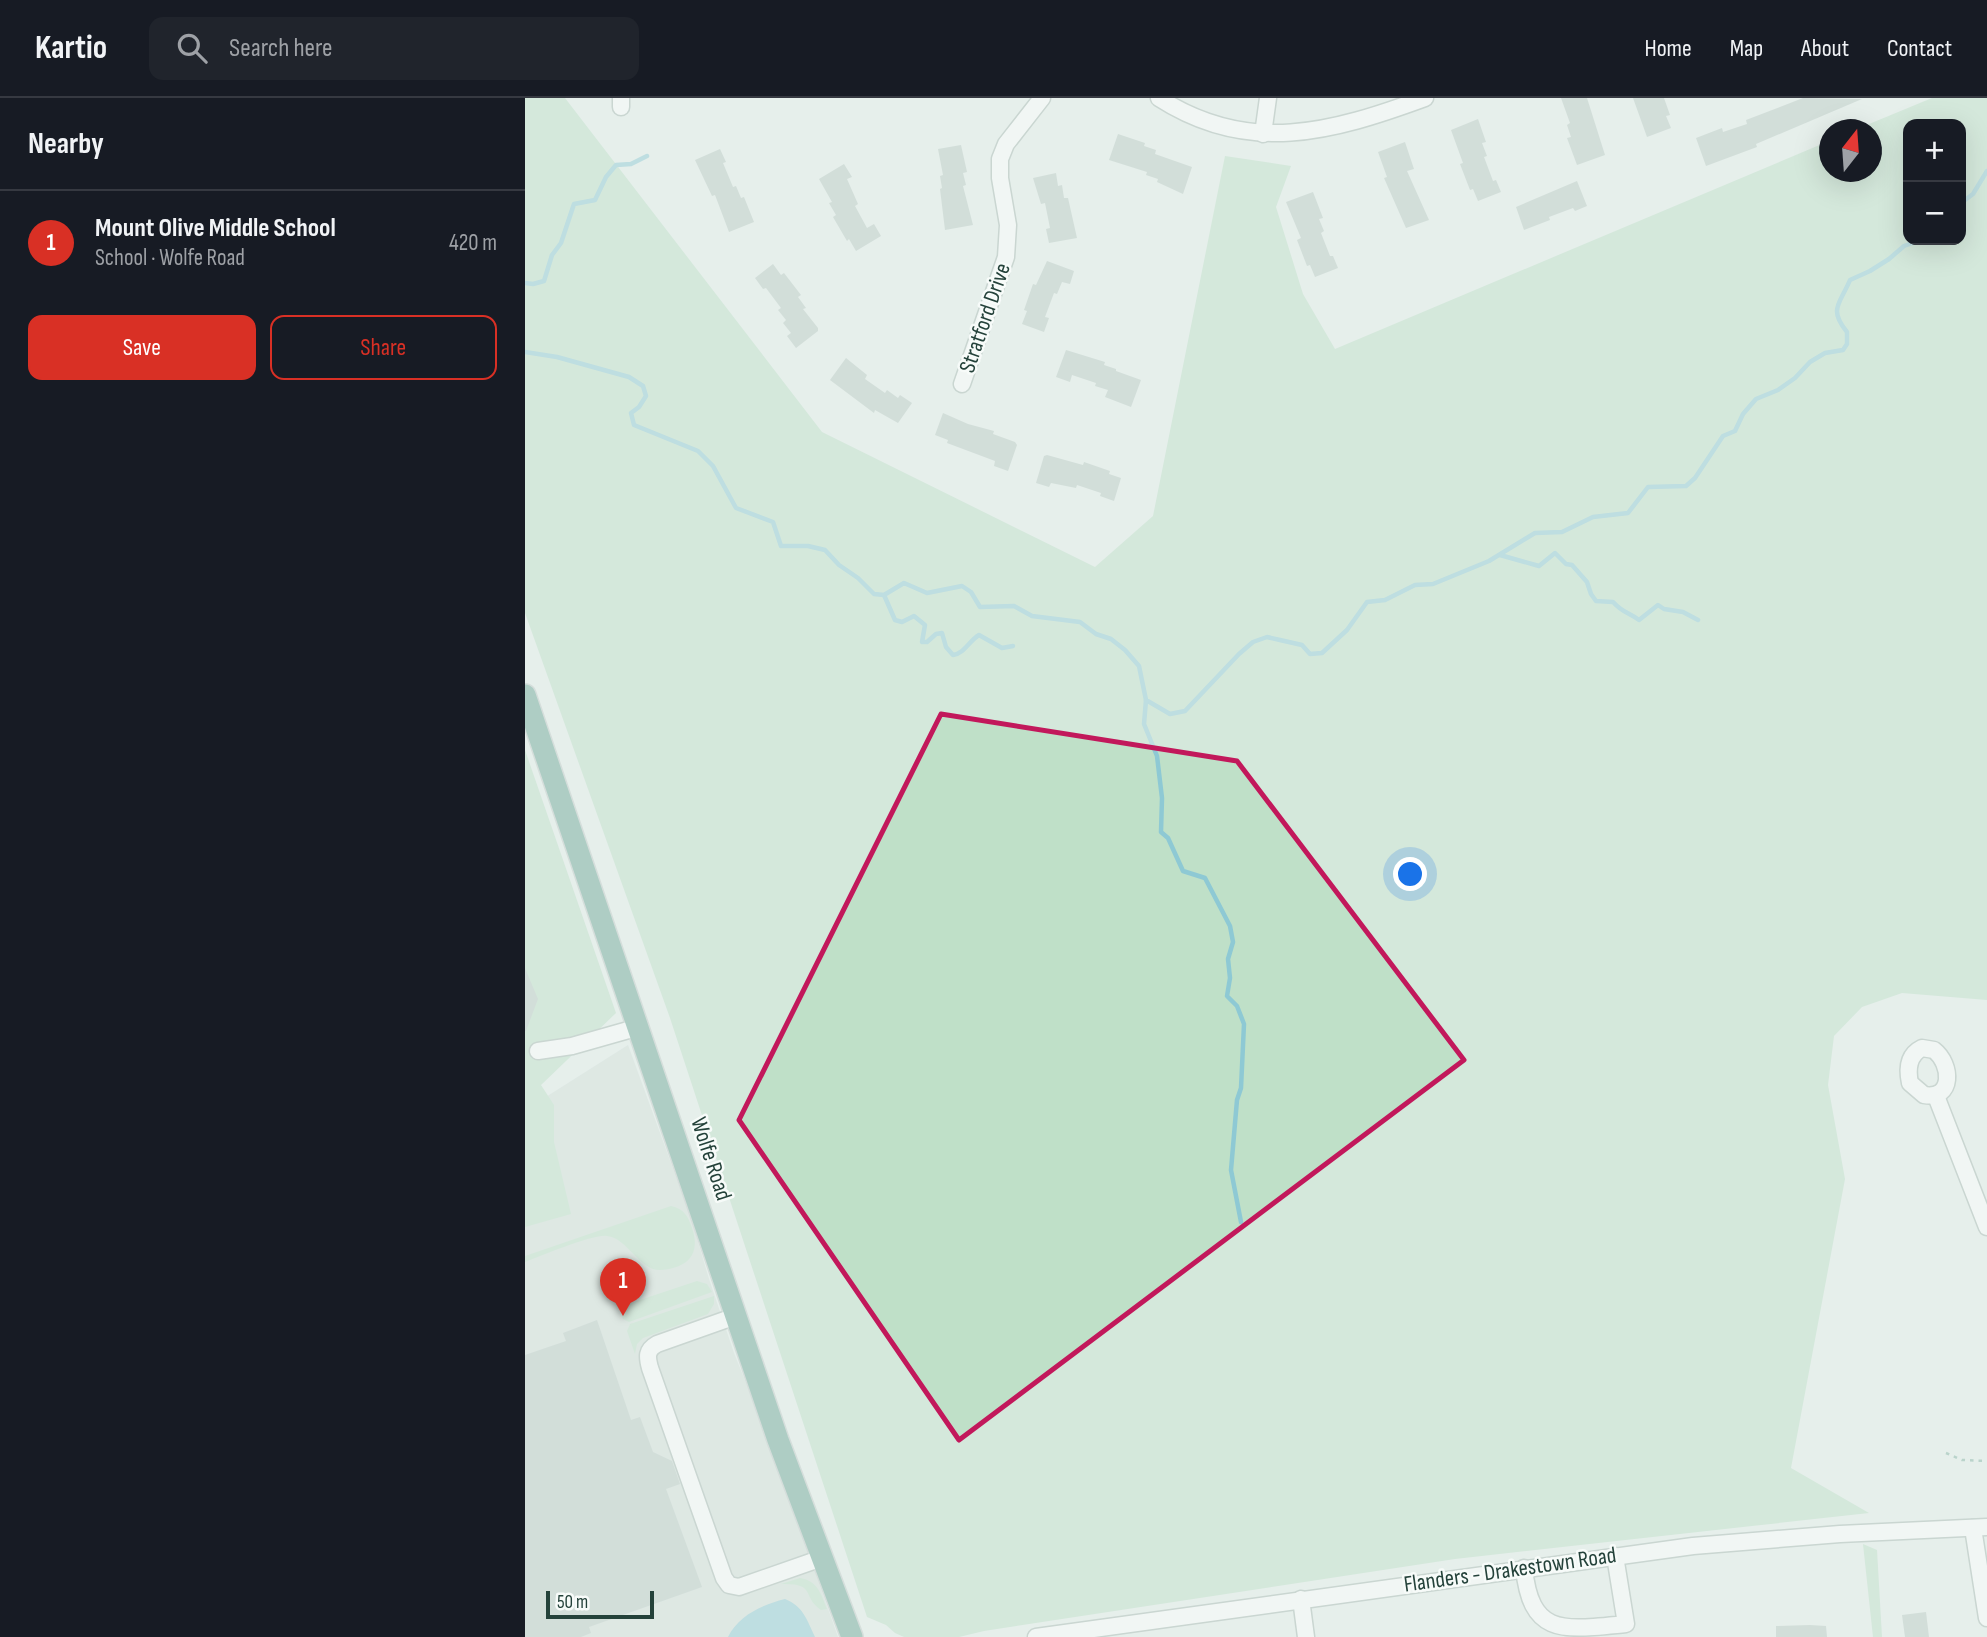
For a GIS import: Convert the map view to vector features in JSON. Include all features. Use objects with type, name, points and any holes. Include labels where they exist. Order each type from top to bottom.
[{"type":"main road","name":"Wolfe Road","points":[[525,695],[736,1317],[852,1637]]},
{"type":"street","name":"Stratford Drive","points":[[963,384],[1006,257],[1008,225],[1000,178],[1000,159],[1006,144],[1042,98]]},
{"type":"street","points":[[1159,98],[1181,111],[1210,122],[1263,134],[1319,131],[1425,98]]},
{"type":"street","points":[[1263,134],[1268,98]]},
{"type":"street","points":[[538,1051],[572,1046],[639,1027]]},
{"type":"street","points":[[1936,1096],[1987,1227]]},
{"type":"street","points":[[736,1317],[657,1344],[649,1349],[647,1354],[724,1578],[729,1585],[739,1587],[822,1559]]},
{"type":"street","points":[[1980,1527],[1987,1618]]},
{"type":"street","name":"Flanders - Drakestown Road","points":[[1036,1637],[1615,1556],[1753,1540],[1980,1527]]},
{"type":"street","points":[[1524,1568],[1525,1586],[1536,1617],[1545,1627],[1564,1631],[1626,1624],[1615,1556]]},
{"type":"street","points":[[1301,1599],[1306,1637]]},
{"type":"path","points":[[1946,1453],[1962,1461],[1987,1461]]},
{"type":"highlighted area","points":[[941,714],[1237,761],[1464,1060],[959,1440],[739,1120]]},
{"type":"shaded area","points":[[628,1045],[691,1218],[734,1353],[765,1430],[838,1637],[525,1637],[525,1106],[538,1102]]},
{"type":"green space","points":[[525,98],[565,98],[822,432],[1095,567],[1153,516],[1225,156],[1291,166],[1276,207],[1303,294],[1335,349],[1819,145],[1819,182],[1882,182],[1881,119],[1932,98],[1987,98],[1987,1000],[1902,993],[1862,1007],[1834,1036],[1828,1085],[1845,1179],[1791,1468],[1869,1513],[1455,1559],[959,1637],[904,1637],[867,1617],[670,1018],[525,613]]},
{"type":"green space","points":[[525,750],[616,1013],[541,1085],[554,1105],[554,1142],[571,1214],[525,1227]]},
{"type":"green space","points":[[671,1206],[685,1214],[694,1237],[695,1245],[690,1258],[679,1266],[653,1269],[621,1242],[607,1236],[579,1242],[525,1262],[525,1256]]},
{"type":"green space","points":[[697,1281],[707,1284],[712,1292],[629,1322],[623,1319],[619,1307]]},
{"type":"green space","points":[[714,1296],[714,1304],[708,1314],[643,1338],[637,1344],[635,1354],[627,1331],[630,1324]]},
{"type":"green space","points":[[1863,1544],[1877,1550],[1882,1637],[1873,1637]]},
{"type":"green space","points":[[800,1578],[815,1585],[827,1609],[821,1610],[815,1605],[804,1588],[781,1584]]},
{"type":"water","points":[[785,1599],[800,1610],[815,1637],[728,1637],[738,1623],[752,1612]]},
{"type":"building","points":[[1561,98],[1587,98],[1605,155],[1577,165],[1567,138],[1571,137],[1567,125],[1570,123]]},
{"type":"building","points":[[1633,98],[1664,98],[1670,115],[1666,116],[1671,128],[1647,137]]},
{"type":"building","points":[[1803,98],[1862,99],[1756,144],[1757,147],[1706,166],[1696,138],[1722,128],[1723,132],[1747,124],[1746,120]]},
{"type":"building","points":[[1478,119],[1486,142],[1482,143],[1487,156],[1484,157],[1493,181],[1496,180],[1501,192],[1478,201],[1473,189],[1470,190],[1460,164],[1463,163],[1451,130]]},
{"type":"building","points":[[1118,134],[1145,143],[1144,146],[1156,150],[1155,154],[1192,167],[1183,194],[1157,182],[1158,179],[1146,175],[1147,172],[1109,160]]},
{"type":"building","points":[[1405,142],[1414,169],[1407,171],[1429,220],[1406,228],[1384,178],[1387,177],[1378,152]]},
{"type":"building","points":[[961,145],[967,172],[963,173],[966,185],[963,186],[973,225],[945,230],[940,189],[940,176],[943,175],[938,149]]},
{"type":"building","points":[[720,149],[733,187],[736,186],[741,198],[744,197],[754,222],[729,232],[715,195],[712,196],[695,160]]},
{"type":"building","points":[[844,164],[852,177],[847,179],[858,204],[855,206],[867,228],[874,224],[881,236],[856,251],[833,217],[836,215],[829,203],[832,202],[819,179]]},
{"type":"building","points":[[1056,173],[1058,186],[1062,185],[1064,198],[1068,198],[1077,238],[1049,243],[1046,229],[1050,228],[1045,203],[1041,204],[1033,178]]},
{"type":"building","points":[[1577,181],[1587,206],[1549,217],[1550,220],[1524,230],[1516,207]]},
{"type":"building","points":[[1313,192],[1323,218],[1319,219],[1324,231],[1321,233],[1338,268],[1315,277],[1310,265],[1307,266],[1297,240],[1301,238],[1286,202]]},
{"type":"building","points":[[1047,261],[1074,271],[1070,284],[1062,282],[1057,294],[1054,293],[1045,317],[1049,318],[1044,332],[1022,324],[1033,284],[1036,285]]},
{"type":"building","points":[[773,264],[781,275],[784,273],[801,295],[798,297],[806,308],[803,309],[818,328],[818,331],[796,348],[787,336],[791,333],[783,323],[786,320],[778,310],[781,308],[755,278]]},
{"type":"building","points":[[1066,350],[1105,362],[1104,365],[1116,371],[1141,380],[1131,407],[1105,397],[1108,390],[1095,386],[1096,383],[1072,375],[1070,382],[1056,377]]},
{"type":"building","points":[[846,358],[867,375],[865,379],[885,393],[887,390],[912,403],[898,423],[875,410],[874,413],[830,380]]},
{"type":"building","points":[[943,413],[994,431],[993,434],[1015,442],[1017,445],[1008,471],[994,466],[995,461],[947,443],[948,440],[935,435]]},
{"type":"building","points":[[1044,456],[1083,465],[1084,462],[1121,478],[1114,501],[1100,496],[1101,493],[1077,485],[1076,488],[1051,483],[1049,487],[1036,483]]},
{"type":"building","points":[[525,968],[538,999],[526,1031],[525,1031]]},
{"type":"building","points":[[597,1320],[631,1420],[640,1417],[653,1452],[672,1461],[680,1484],[666,1489],[702,1587],[589,1627],[591,1633],[581,1637],[525,1637],[525,1355],[566,1341],[563,1333]]},
{"type":"building","points":[[1926,1612],[1929,1637],[1905,1637],[1902,1615]]},
{"type":"building","points":[[1776,1626],[1826,1626],[1827,1637],[1776,1637]]},
{"type":"waterway","points":[[525,283],[544,281],[574,204],[595,200],[606,177],[616,165],[631,164],[647,156]]},
{"type":"waterway","points":[[1966,199],[1973,194],[1987,171]]},
{"type":"waterway","points":[[525,352],[557,357],[629,377],[643,386],[646,396],[631,413],[634,425],[698,451],[713,466],[736,508],[773,522],[781,546],[808,546],[825,550],[874,594],[884,595],[904,583],[927,593],[962,586],[971,592],[980,607],[1014,606],[1032,616],[1080,622],[1125,650],[1139,666],[1146,700],[1170,714],[1185,711],[1253,642],[1267,637],[1302,645],[1310,654],[1322,653],[1347,630],[1367,602],[1385,600],[1415,585],[1433,584],[1489,561],[1535,533],[1562,532],[1593,517],[1628,513],[1648,487],[1686,486],[1695,478],[1723,436],[1735,431],[1743,414],[1756,399],[1778,390],[1795,378],[1810,362],[1825,353],[1843,350],[1847,344],[1847,332],[1837,312],[1850,280],[1870,271],[1907,245]]},
{"type":"waterway","points":[[1500,555],[1539,566],[1555,553],[1566,564],[1572,565],[1587,582],[1596,601],[1613,602],[1639,620],[1658,605],[1664,609],[1683,612],[1698,620]]},
{"type":"waterway","points":[[884,595],[895,620],[902,622],[914,616],[925,625],[922,642],[942,633],[946,647],[953,655],[961,652],[979,635],[1002,648],[1013,646]]},
{"type":"waterway","points":[[1146,700],[1144,724],[1157,756],[1162,798],[1161,832],[1168,838],[1183,871],[1205,878],[1230,926],[1233,942],[1228,959],[1230,978],[1227,996],[1237,1006],[1244,1024],[1241,1088],[1237,1100],[1231,1170],[1241,1222]]},
{"type":"place","name":"Mount Olive Middle School","points":[[623,1316]]}]
